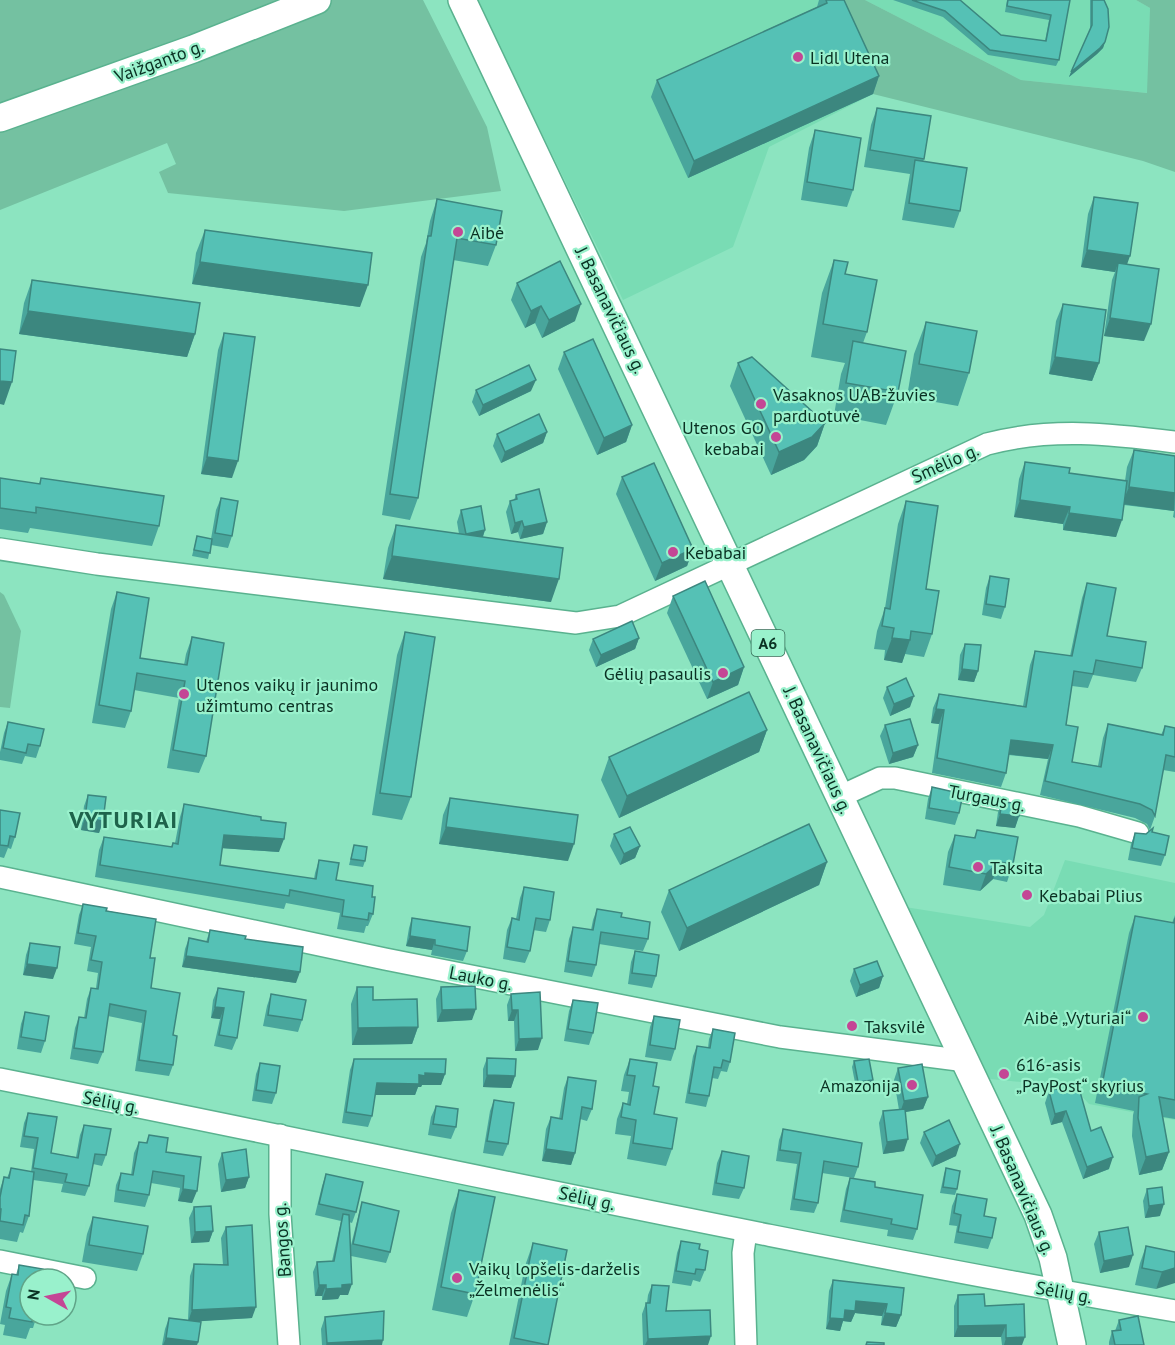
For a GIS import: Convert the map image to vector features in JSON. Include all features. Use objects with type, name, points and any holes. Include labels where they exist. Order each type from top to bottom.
[{"type":"main road","name":"Vaižganto g.","points":[[0,118],[193,49],[316,0]]},
{"type":"main road","name":"J. Basanavičiaus g.","points":[[462,0],[731,563],[839,797],[1038,1215],[1062,1292],[1072,1345]]},
{"type":"street","name":"Smėlio g.","points":[[0,549],[97,564],[576,623],[620,616],[987,444],[1021,435],[1064,433],[1098,433],[1175,442]]},
{"type":"street","name":"Turgaus g.","points":[[839,797],[879,778],[895,778],[1079,816],[1138,833]]},
{"type":"street","name":"Lauko g.","points":[[0,877],[386,959],[769,1035],[966,1061]]},
{"type":"street","name":"Sėlių g.","points":[[0,1080],[280,1135],[746,1232],[1175,1311]]},
{"type":"street","name":"Bangos g.","points":[[280,1135],[280,1214],[289,1345]]},
{"type":"street","points":[[746,1232],[743,1254],[746,1345]]},
{"type":"street","points":[[0,1261],[85,1278]]},
{"type":"shaded area","points":[[0,0],[423,0],[487,127],[501,191],[344,211],[168,193],[159,172],[176,164],[167,143],[0,210]]},
{"type":"shaded area","points":[[477,0],[828,0],[873,94],[769,147],[733,247],[623,300]]},
{"type":"shaded area","points":[[828,0],[865,0],[1021,80],[1147,93],[1150,8],[1136,0],[1175,0],[1175,172],[1143,161],[873,94]]},
{"type":"shaded area","points":[[865,0],[1136,0],[1150,8],[1148,93],[1021,80]]},
{"type":"shaded area","points":[[0,592],[4,595],[21,631],[10,708],[0,707]]},
{"type":"shaded area","points":[[1065,860],[1175,883],[1175,1120],[1089,1104],[1073,1087],[990,1079],[905,907],[1030,927],[1044,915]]},
{"type":"building","name":"Lidl Utena","points":[[826,0],[844,0],[879,76],[694,161],[657,80],[827,3]]},
{"type":"building","points":[[912,0],[960,0],[1001,35],[1046,41],[1051,15],[1007,6],[1008,0],[1070,0],[1059,60],[990,50],[945,11]]},
{"type":"building","points":[[1092,0],[1104,0],[1108,9],[1109,27],[1105,42],[1071,72],[1092,25]]},
{"type":"building","points":[[877,108],[931,116],[924,159],[870,150]]},
{"type":"building","points":[[815,130],[861,138],[853,190],[807,182]]},
{"type":"building","points":[[915,160],[967,168],[960,211],[909,203]]},
{"type":"building","points":[[1094,197],[1138,203],[1130,256],[1087,250]]},
{"type":"building","points":[[437,199],[502,211],[496,245],[457,238],[418,498],[390,494],[428,236],[431,236]]},
{"type":"building","points":[[205,230],[372,253],[368,285],[200,262]]},
{"type":"building","points":[[834,260],[848,262],[845,274],[877,280],[867,332],[823,324]]},
{"type":"building","points":[[560,261],[581,304],[549,320],[541,306],[531,311],[517,283]]},
{"type":"building","points":[[1118,263],[1159,269],[1151,324],[1110,318]]},
{"type":"building","points":[[32,280],[200,303],[195,334],[28,311]]},
{"type":"building","points":[[1063,304],[1106,310],[1099,363],[1055,357]]},
{"type":"building","points":[[926,322],[977,331],[969,373],[919,364]]},
{"type":"building","points":[[224,333],[255,337],[238,461],[207,457]]},
{"type":"building","points":[[593,339],[632,425],[604,438],[564,352]]},
{"type":"building","points":[[853,341],[906,351],[898,392],[846,383]]},
{"type":"building","points":[[0,349],[16,351],[12,382],[0,381]]},
{"type":"building","points":[[752,357],[825,423],[812,437],[779,452],[738,363]]},
{"type":"building","points":[[529,365],[536,380],[483,405],[476,390]]},
{"type":"building","points":[[539,414],[547,432],[505,452],[497,434]]},
{"type":"building","points":[[1134,450],[1175,456],[1175,493],[1129,487]]},
{"type":"building","points":[[1025,462],[1070,468],[1069,473],[1127,481],[1122,520],[1069,513],[1070,507],[1020,500]]},
{"type":"building","points":[[654,463],[693,549],[662,563],[622,477]]},
{"type":"building","points":[[0,478],[40,484],[41,478],[164,496],[159,526],[36,507],[36,513],[0,508]]},
{"type":"building","points":[[539,489],[547,522],[524,527],[522,521],[515,523],[510,501],[517,499],[516,495]]},
{"type":"building","points":[[221,498],[238,501],[232,536],[215,533]]},
{"type":"building","points":[[906,501],[938,506],[926,589],[939,591],[932,634],[911,631],[910,640],[892,638],[894,628],[882,626],[885,608],[890,609]]},
{"type":"building","points":[[481,506],[485,530],[466,534],[461,510]]},
{"type":"building","points":[[396,525],[563,548],[559,579],[392,556]]},
{"type":"building","points":[[197,536],[212,539],[210,553],[194,550]]},
{"type":"building","points":[[990,576],[1009,579],[1005,607],[986,604]]},
{"type":"building","points":[[705,581],[744,667],[713,682],[673,596]]},
{"type":"building","points":[[1087,583],[1116,588],[1107,636],[1146,642],[1142,668],[1096,660],[1093,674],[1074,671],[1066,725],[1078,727],[1072,762],[1101,767],[1108,724],[1163,735],[1165,726],[1175,728],[1175,757],[1166,755],[1155,816],[1152,810],[1140,804],[1045,781],[1053,745],[1011,740],[1006,773],[937,758],[944,710],[936,709],[939,694],[1026,707],[1035,651],[1072,656]]},
{"type":"building","name":"Utenos vaikų ir jaunimo užimtumo centras","points":[[117,592],[149,598],[140,658],[187,665],[192,637],[224,643],[206,756],[173,750],[185,681],[137,673],[131,711],[99,705]]},
{"type":"building","points":[[632,621],[639,638],[601,655],[593,639]]},
{"type":"building","points":[[405,632],[435,637],[411,797],[380,793]]},
{"type":"building","points":[[965,644],[981,645],[978,671],[962,669]]},
{"type":"building","points":[[906,678],[914,696],[894,704],[887,687]]},
{"type":"building","points":[[749,692],[767,730],[627,796],[609,757]]},
{"type":"building","points":[[910,719],[918,745],[893,753],[885,725]]},
{"type":"building","points":[[8,722],[44,729],[40,746],[28,744],[26,753],[3,748]]},
{"type":"building","points":[[932,787],[963,794],[959,813],[929,808]]},
{"type":"building","points":[[88,795],[106,797],[103,821],[85,818]]},
{"type":"building","points":[[450,798],[578,815],[574,844],[446,827]]},
{"type":"building","points":[[1002,801],[1021,805],[1019,816],[1000,814]]},
{"type":"building","points":[[184,804],[286,823],[284,839],[224,835],[220,865],[316,879],[319,860],[339,863],[336,880],[373,886],[372,897],[375,897],[373,914],[369,913],[368,920],[342,916],[344,900],[290,890],[289,896],[100,865],[104,837],[172,847],[173,843],[178,844]]},
{"type":"building","points":[[0,810],[20,813],[15,837],[10,836],[8,846],[0,845]]},
{"type":"building","points":[[809,824],[827,862],[687,928],[669,890]]},
{"type":"building","points":[[630,827],[640,846],[624,854],[614,834]]},
{"type":"building","points":[[1153,828],[1152,832],[1169,836],[1165,855],[1132,848],[1135,833],[1146,834]]},
{"type":"building","points":[[977,830],[1018,837],[1013,864],[999,862],[986,874],[949,867],[955,835],[975,838]]},
{"type":"building","points":[[354,845],[367,847],[365,861],[351,859]]},
{"type":"building","points":[[524,887],[554,892],[550,920],[536,918],[530,951],[507,947],[512,918],[519,920]]},
{"type":"building","points":[[83,904],[107,908],[106,911],[156,919],[150,958],[155,958],[151,988],[180,993],[173,1035],[177,1036],[173,1065],[139,1060],[146,1011],[110,1004],[103,1052],[74,1048],[79,1017],[86,1018],[91,988],[98,989],[102,962],[91,960],[96,936],[78,933]]},
{"type":"building","points":[[597,909],[622,913],[621,917],[650,922],[648,939],[601,932],[596,965],[568,961],[573,927],[593,930]]},
{"type":"building","points":[[1135,916],[1174,923],[1175,918],[1175,1100],[1159,1097],[1169,1152],[1146,1157],[1138,1118],[1139,1097],[1147,1094],[1102,1085]]},
{"type":"building","points":[[412,918],[470,927],[467,951],[435,945],[435,940],[410,936]]},
{"type":"building","points":[[210,930],[246,936],[245,939],[303,947],[300,972],[186,956],[189,938],[208,942]]},
{"type":"building","points":[[30,943],[60,947],[57,968],[27,964]]},
{"type":"building","points":[[635,951],[659,955],[656,976],[632,973]]},
{"type":"building","points":[[877,961],[883,976],[860,985],[854,969]]},
{"type":"building","points":[[475,986],[476,1009],[442,1010],[441,987]]},
{"type":"building","points":[[357,987],[373,987],[373,1000],[417,999],[418,1027],[358,1028]]},
{"type":"building","points":[[218,988],[244,992],[237,1038],[219,1035],[224,1008],[215,1007]]},
{"type":"building","points":[[540,992],[542,1038],[519,1039],[518,1010],[512,1010],[511,994]]},
{"type":"building","points":[[271,994],[306,1000],[302,1020],[268,1015]]},
{"type":"building","points":[[573,1000],[598,1003],[593,1033],[568,1029]]},
{"type":"building","points":[[25,1012],[49,1016],[45,1041],[21,1037]]},
{"type":"building","points":[[654,1016],[680,1020],[675,1049],[650,1045]]},
{"type":"building","points":[[713,1029],[735,1033],[730,1062],[723,1060],[721,1068],[714,1067],[709,1096],[689,1093],[697,1046],[710,1048]]},
{"type":"building","points":[[487,1058],[516,1059],[515,1076],[487,1075]]},
{"type":"building","points":[[354,1059],[446,1059],[445,1074],[419,1075],[419,1084],[377,1083],[372,1116],[346,1112]]},
{"type":"building","points":[[630,1059],[657,1063],[653,1086],[659,1087],[654,1114],[677,1118],[672,1149],[633,1143],[636,1120],[621,1117],[623,1103],[630,1105],[635,1076],[627,1075]]},
{"type":"building","points":[[869,1059],[873,1080],[858,1082],[854,1061]]},
{"type":"building","points":[[260,1063],[280,1066],[276,1093],[256,1090]]},
{"type":"building","points":[[922,1064],[928,1097],[904,1101],[898,1068]]},
{"type":"building","points":[[568,1077],[596,1081],[592,1109],[582,1107],[575,1153],[546,1149],[551,1117],[562,1119]]},
{"type":"building","points":[[1066,1086],[1068,1090],[1079,1088],[1091,1131],[1101,1127],[1113,1157],[1087,1167],[1066,1111],[1055,1114],[1049,1091]]},
{"type":"building","points":[[494,1100],[514,1103],[508,1144],[487,1141]]},
{"type":"building","points":[[436,1106],[458,1109],[456,1127],[433,1124]]},
{"type":"building","points":[[905,1109],[908,1139],[887,1142],[883,1111]]},
{"type":"building","points":[[28,1113],[57,1117],[51,1153],[78,1158],[84,1125],[111,1129],[106,1155],[95,1154],[89,1186],[65,1182],[67,1174],[33,1168],[38,1138],[24,1136]]},
{"type":"building","points":[[949,1120],[960,1144],[936,1156],[924,1132]]},
{"type":"building","points":[[783,1129],[862,1143],[858,1167],[824,1161],[818,1203],[794,1199],[801,1153],[780,1150]]},
{"type":"building","points":[[149,1135],[168,1138],[166,1152],[201,1157],[197,1191],[183,1189],[184,1176],[153,1171],[149,1195],[118,1190],[121,1173],[133,1175],[139,1142],[147,1143]]},
{"type":"building","points":[[246,1149],[249,1177],[226,1180],[222,1153]]},
{"type":"building","points":[[722,1151],[749,1156],[744,1188],[716,1183]]},
{"type":"building","points":[[11,1168],[34,1172],[29,1216],[25,1215],[23,1225],[0,1221],[0,1197],[4,1177],[9,1178]]},
{"type":"building","points":[[946,1168],[960,1171],[957,1189],[943,1187]]},
{"type":"building","points":[[326,1174],[363,1182],[356,1212],[319,1204]]},
{"type":"building","points":[[850,1178],[875,1182],[875,1187],[923,1195],[917,1229],[891,1224],[892,1219],[844,1210]]},
{"type":"building","points":[[1162,1187],[1164,1204],[1149,1206],[1147,1189]]},
{"type":"building","points":[[459,1190],[495,1197],[475,1294],[441,1287]]},
{"type":"building","points":[[957,1194],[987,1199],[984,1216],[996,1218],[992,1238],[958,1232],[961,1215],[954,1213]]},
{"type":"building","points":[[362,1202],[399,1211],[390,1252],[353,1244]]},
{"type":"building","points":[[211,1206],[213,1231],[195,1232],[194,1207]]},
{"type":"building","points":[[343,1214],[349,1215],[352,1284],[342,1285],[342,1288],[326,1289],[326,1285],[319,1285],[317,1262],[334,1261]]},
{"type":"building","points":[[93,1217],[148,1226],[143,1254],[89,1245]]},
{"type":"building","points":[[252,1225],[256,1307],[192,1310],[194,1264],[228,1265],[226,1227]]},
{"type":"building","points":[[1128,1227],[1133,1255],[1104,1261],[1099,1232]]},
{"type":"building","points":[[681,1241],[700,1244],[699,1249],[708,1251],[705,1270],[696,1269],[695,1274],[676,1271]]},
{"type":"building","points":[[533,1243],[567,1250],[548,1345],[514,1338]]},
{"type":"building","points":[[1146,1246],[1175,1252],[1175,1268],[1162,1272],[1142,1268]]},
{"type":"building","points":[[12,1274],[18,1275],[18,1320],[9,1318],[11,1308],[6,1307]]},
{"type":"building","points":[[833,1280],[904,1288],[901,1315],[885,1313],[887,1304],[856,1301],[855,1311],[845,1310],[844,1319],[830,1318]]},
{"type":"building","points":[[652,1285],[669,1286],[666,1311],[710,1310],[711,1336],[648,1339],[646,1303],[650,1303]]},
{"type":"building","points":[[984,1294],[985,1306],[1024,1304],[1025,1337],[1006,1338],[1006,1325],[958,1326],[958,1295]]},
{"type":"building","points":[[384,1311],[383,1340],[327,1343],[325,1317]]},
{"type":"building","points":[[1138,1316],[1144,1345],[1115,1345],[1112,1331],[1121,1330],[1119,1320]]},
{"type":"building","points":[[169,1318],[201,1322],[198,1342],[166,1338]]},
{"type":"building","points":[[867,1342],[884,1343],[884,1345],[866,1345]]},
{"type":"place","name":"Lidl Utena","points":[[798,57]]},
{"type":"place","name":"Aibė","points":[[458,232]]},
{"type":"place","name":"Vasaknos UAB-žuvies parduotuvė","points":[[761,404]]},
{"type":"place","name":"Utenos GO kebabai","points":[[776,437]]},
{"type":"place","name":"Kebabai","points":[[673,552]]},
{"type":"place","name":"Gėlių pasaulis","points":[[723,673]]},
{"type":"place","name":"Utenos vaikų ir jaunimo užimtumo centras","points":[[184,694]]},
{"type":"place","name":"Taksita","points":[[978,867]]},
{"type":"place","name":"Kebabai Plius","points":[[1027,895]]},
{"type":"place","name":"Aibė „Vyturiai“","points":[[1143,1017]]},
{"type":"place","name":"Taksvilė","points":[[852,1026]]},
{"type":"place","name":"616-asis „PayPost“ skyrius","points":[[1004,1074]]},
{"type":"place","name":"Amazonija","points":[[912,1085]]},
{"type":"place","name":"Vaikų lopšelis-darželis „Želmenėlis“","points":[[457,1278]]},
{"type":"district","name":"VYTURIAI","points":[[124,819]]}]
